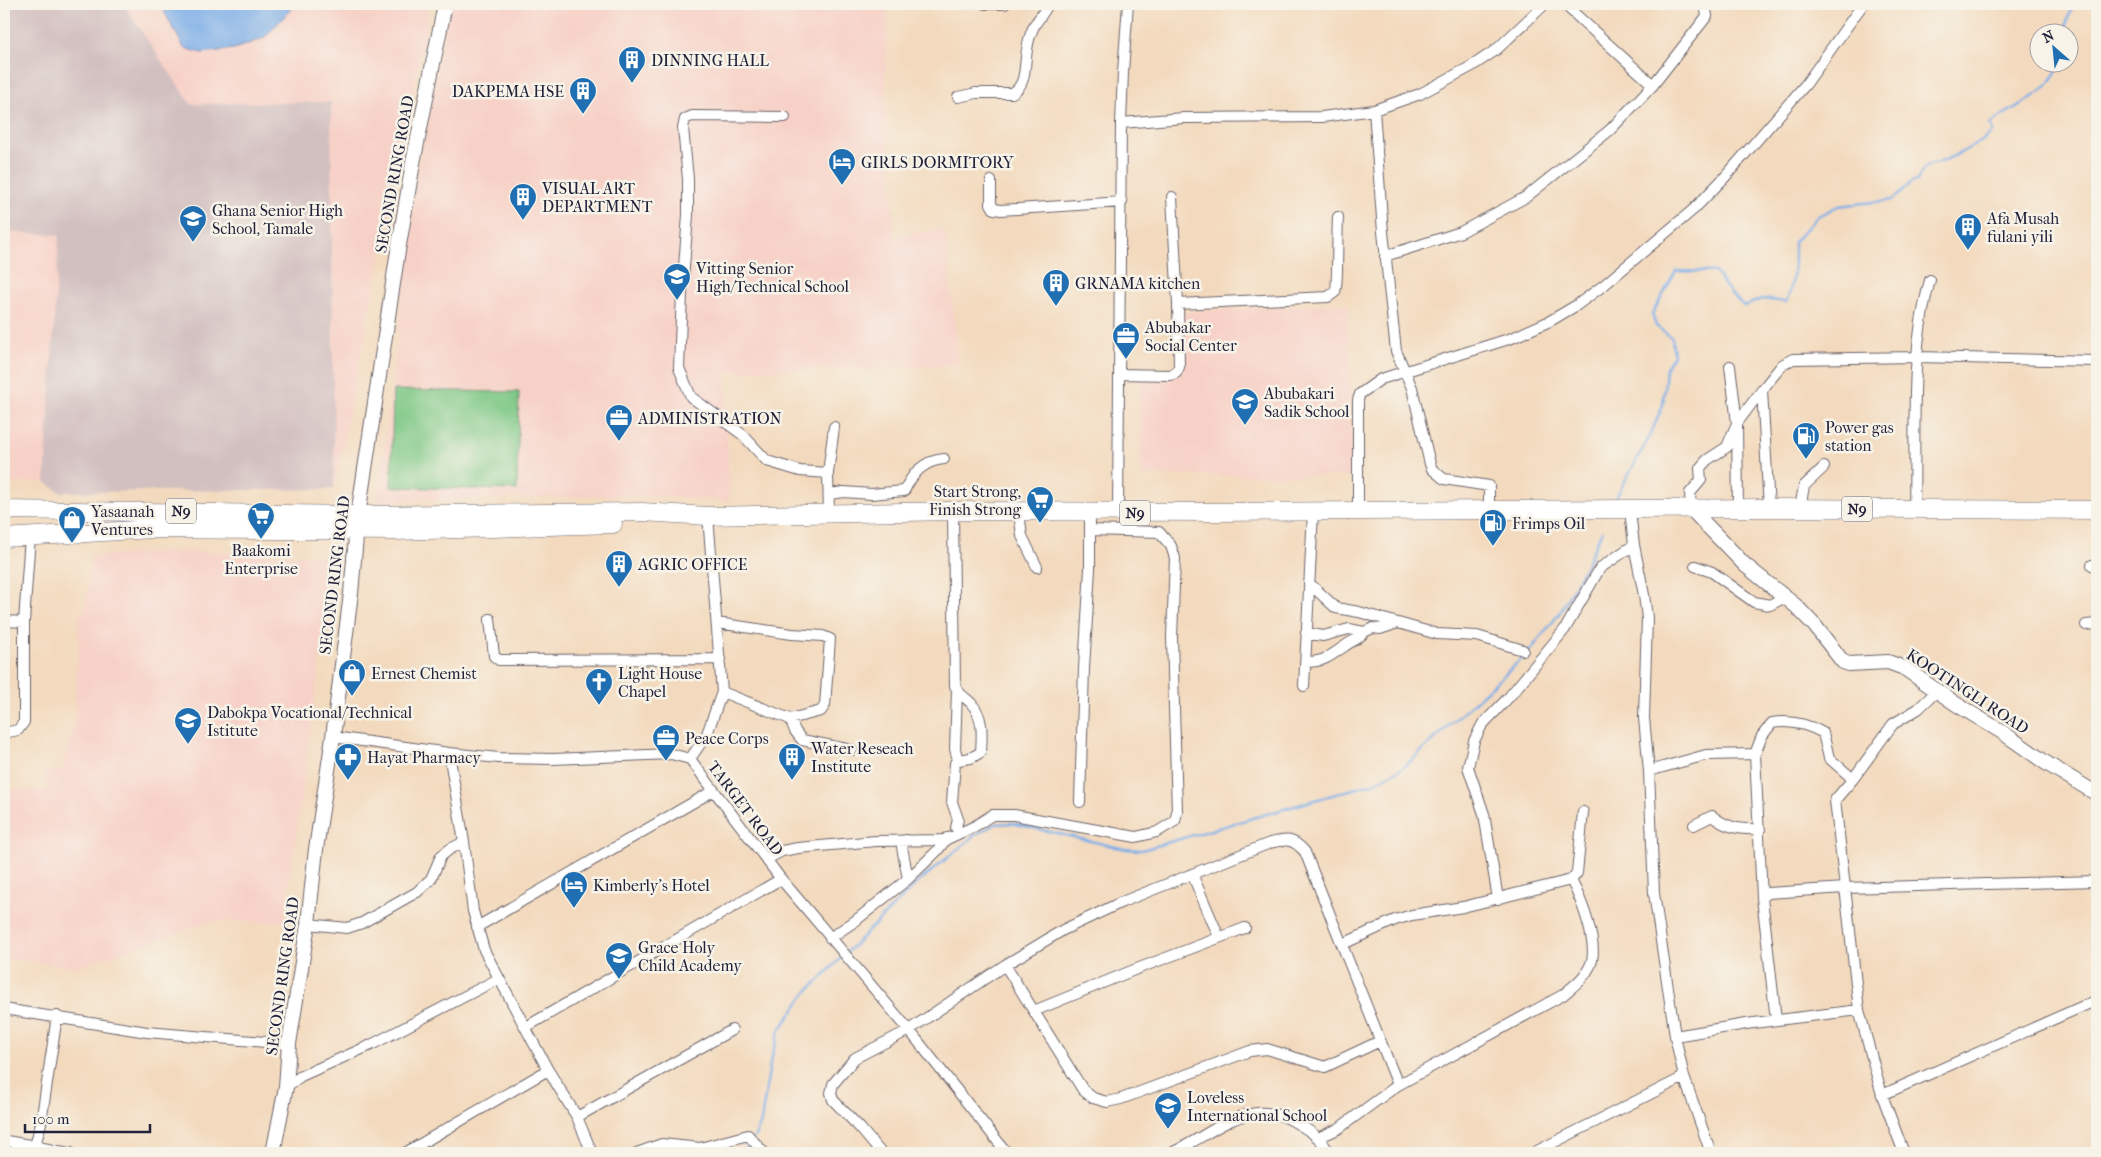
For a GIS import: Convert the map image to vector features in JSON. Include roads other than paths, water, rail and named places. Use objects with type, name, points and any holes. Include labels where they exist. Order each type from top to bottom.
[{"type":"highway","name":"N9","points":[[4,510],[357,522],[416,531],[539,528],[641,522],[680,515],[953,511],[1118,513],[1623,511],[1769,508],[2097,510]]},
{"type":"highway","name":"N9","points":[[4,538],[152,529],[357,522]]},
{"type":"street","name":"SECOND RING ROAD","points":[[273,1153],[286,1087],[289,1044],[308,924],[316,850],[333,737],[351,593],[357,522],[405,210],[445,4]]},
{"type":"street","points":[[985,4],[1005,4]]},
{"type":"street","points":[[958,97],[1017,91],[1023,83],[1023,69],[1030,38],[1035,25],[1048,4]]},
{"type":"street","points":[[1118,513],[1122,202],[1121,123],[1128,4]]},
{"type":"street","points":[[1121,123],[1184,118],[1322,117],[1374,110],[1420,94],[1472,66],[1496,50],[1544,4]]},
{"type":"street","points":[[1564,4],[1653,85]]},
{"type":"street","points":[[1385,256],[1461,232],[1526,197],[1610,130],[1653,85],[1707,16],[1705,4]]},
{"type":"street","points":[[1358,512],[1358,400],[1360,394],[1381,379],[1512,338],[1550,321],[1577,305],[1636,259],[1694,209],[1725,177],[1806,84],[1863,4]]},
{"type":"street","points":[[1374,110],[1385,256],[1396,351],[1406,372],[1419,412],[1432,469],[1444,479],[1489,486],[1489,511]]},
{"type":"street","points":[[785,117],[692,116],[685,119],[683,128],[688,179],[688,215],[679,368],[691,397],[743,435],[767,460],[800,471],[828,473]]},
{"type":"street","points":[[991,181],[991,204],[994,209],[1122,202]]},
{"type":"street","points":[[1119,374],[1170,374],[1176,372],[1179,367],[1178,304],[1172,198]]},
{"type":"street","points":[[1178,304],[1328,297],[1334,293],[1337,287],[1336,247],[1338,217]]},
{"type":"street","points":[[1914,510],[1916,358],[1922,311],[1930,280]]},
{"type":"street","points":[[1691,509],[1690,493],[1700,480],[1700,468],[1707,460],[1727,447],[1737,423],[1782,365],[1793,359],[1916,358],[2097,361]]},
{"type":"street","points":[[1730,366],[1737,423],[1738,509]]},
{"type":"street","points":[[1762,390],[1769,508]]},
{"type":"street","points":[[829,513],[828,473],[834,427]]},
{"type":"street","points":[[830,494],[844,492],[872,494],[904,491],[910,478],[924,464],[944,459]]},
{"type":"street","points":[[1800,508],[1804,486],[1824,467]]},
{"type":"street","name":"KOOTINGLI ROAD","points":[[1691,509],[1745,565],[1785,597],[1815,626],[1843,662],[1849,664],[1897,664],[2046,763],[2097,794]]},
{"type":"street","points":[[953,511],[955,680],[957,690],[955,749],[958,760],[955,764],[952,802],[958,819],[956,828]]},
{"type":"street","points":[[1623,511],[1634,545],[1647,618],[1643,705],[1654,893],[1675,1036],[1684,1077],[1711,1153]]},
{"type":"street","points":[[1019,512],[1022,536],[1037,567]]},
{"type":"street","points":[[1080,802],[1091,530],[1090,512]]},
{"type":"street","points":[[1304,686],[1313,512]]},
{"type":"street","points":[[690,760],[707,734],[722,692],[708,516]]},
{"type":"street","points":[[767,859],[782,852],[798,848],[876,841],[906,840],[926,842],[945,840],[992,816],[1014,815],[1136,837],[1157,832],[1175,821],[1178,812],[1172,637],[1175,558],[1171,546],[1159,532],[1091,530]]},
{"type":"street","points":[[4,733],[18,730],[24,722],[24,622],[30,536]]},
{"type":"street","points":[[1498,899],[1484,814],[1468,767],[1474,740],[1482,725],[1509,697],[1565,629],[1600,568],[1634,545]]},
{"type":"street","points":[[1695,566],[1712,572],[1754,602],[1770,605],[1785,597]]},
{"type":"street","points":[[1309,583],[1336,608],[1359,612],[1437,634],[1477,636],[1523,650]]},
{"type":"street","points":[[490,619],[494,656],[499,660],[720,658]]},
{"type":"street","points":[[4,620],[24,622]]},
{"type":"street","points":[[717,623],[792,634],[823,636],[830,639],[825,705],[821,711],[790,719],[722,692]]},
{"type":"street","points":[[1306,633],[1323,636],[1349,629],[1360,633],[1373,628],[1380,629],[1398,623]]},
{"type":"street","points":[[2086,624],[2097,624]]},
{"type":"street","points":[[1305,662],[1316,662],[1330,658],[1344,646],[1362,636],[1364,632]]},
{"type":"street","points":[[957,690],[976,709],[981,725],[982,752],[972,758],[958,760]]},
{"type":"street","points":[[1904,1153],[1882,1095],[1859,1010],[1835,800],[1853,779],[1893,724],[1918,708],[1938,691]]},
{"type":"street","points":[[790,719],[794,731],[802,740],[852,750]]},
{"type":"street","points":[[1776,1020],[1762,898],[1755,754],[1762,736],[1772,723],[1785,721],[1810,726],[1823,733],[1830,758],[1853,779]]},
{"type":"street","name":"TARGET ROAD","points":[[333,737],[449,753],[524,759],[671,754],[690,760],[781,879],[909,1030],[1007,1153]]},
{"type":"street","points":[[449,753],[477,927],[484,950],[548,1070],[577,1117],[592,1153]]},
{"type":"street","points":[[1648,771],[1706,755],[1755,754]]},
{"type":"street","points":[[477,927],[713,791]]},
{"type":"street","points":[[1343,944],[1395,920],[1498,899],[1571,880],[1577,873],[1583,812]]},
{"type":"street","points":[[1694,825],[1712,816],[1724,825],[1760,829]]},
{"type":"street","points":[[832,940],[908,878],[937,851],[956,828],[962,824],[975,826]]},
{"type":"street","points":[[881,1153],[833,1100],[831,1093],[833,1084],[855,1058],[909,1030],[1005,964],[1063,930],[1122,902],[1270,843],[1285,839],[1297,843],[1305,852],[1398,1085]]},
{"type":"street","points":[[906,840],[902,847],[908,878]]},
{"type":"street","points":[[308,924],[347,928],[362,924],[417,892],[431,880],[442,856],[464,842]]},
{"type":"street","points":[[1192,874],[1219,937]]},
{"type":"street","points":[[526,1027],[781,879]]},
{"type":"street","points":[[1320,1138],[1338,1129],[1398,1085],[1563,994],[1583,978],[1591,965],[1592,951],[1586,911],[1571,880]]},
{"type":"street","points":[[1762,898],[1768,894],[1845,888],[2097,881]]},
{"type":"street","points":[[1034,1011],[1246,928]]},
{"type":"street","points":[[1005,964],[1083,1090],[1093,1098],[1107,1102],[1170,1082],[1250,1050],[1267,1049],[1325,1067],[1380,1041]]},
{"type":"street","points":[[286,1087],[301,1076],[371,1045],[498,979]]},
{"type":"street","points":[[1882,1095],[2097,1000]]},
{"type":"street","points":[[4,1009],[57,1016],[147,1032],[289,1044]]},
{"type":"street","points":[[1675,1036],[1776,1020],[1859,1010]]},
{"type":"street","points":[[35,1146],[41,1122],[57,1016]]},
{"type":"street","points":[[577,1117],[732,1030]]},
{"type":"street","points":[[405,1153],[548,1070]]},
{"type":"street","points":[[1533,1153],[1684,1077]]},
{"type":"street","points":[[1171,1153],[1240,1116],[1257,1112],[1275,1114],[1293,1120],[1320,1138],[1329,1153]]},
{"type":"street","points":[[637,1153],[662,1144],[700,1148],[748,1135],[764,1153]]},
{"type":"street","points":[[4,1141],[35,1146],[44,1150],[71,1153]]},
{"type":"water","points":[[160,4],[296,4],[264,38],[234,49],[202,53],[184,48]]},
{"type":"waterway","points":[[2067,22],[2070,11],[2076,4]]},
{"type":"waterway","points":[[1615,499],[1649,438],[1663,405],[1666,368],[1674,355],[1672,338],[1656,326],[1652,314],[1676,271],[1715,272],[1731,294],[1744,306],[1762,299],[1786,302],[1792,280],[1794,242],[1818,216],[1838,206],[1892,200],[1911,182],[1917,181],[1923,169],[1928,165],[1939,163],[1982,141],[1993,131],[1990,124],[2043,89],[2055,72]]},
{"type":"waterway","points":[[847,952],[917,883],[975,835],[995,824],[1012,823],[1125,849],[1142,850],[1374,783],[1404,767],[1528,653],[1559,614],[1602,531]]},
{"type":"waterway","points":[[754,1138],[761,1122],[770,1064],[779,1031],[805,994],[843,956]]},
{"type":"waterway","points":[[741,1153],[752,1143]]},
{"type":"place","name":"DINNING HALL","points":[[632,84]]},
{"type":"place","name":"DAKPEMA HSE","points":[[583,115]]},
{"type":"place","name":"GIRLS DORMITORY","points":[[842,186]]},
{"type":"place","name":"VISUAL ART DEPARTMENT","points":[[523,221]]},
{"type":"place","name":"Ghana Senior High School, Tamale","points":[[193,243]]},
{"type":"place","name":"Afa Musah fulani yili","points":[[1968,251]]},
{"type":"place","name":"Vitting Senior High/Technical School","points":[[677,301]]},
{"type":"place","name":"GRNAMA kitchen","points":[[1056,307]]},
{"type":"place","name":"Abubakar Social Center","points":[[1126,360]]},
{"type":"place","name":"Abubakari Sadik School","points":[[1245,426]]},
{"type":"place","name":"ADMINISTRATION","points":[[619,442]]},
{"type":"place","name":"Power gas station","points":[[1806,460]]},
{"type":"place","name":"Start Strong, Finish Strong","points":[[1040,524]]},
{"type":"place","name":"Baakomi Enterprise","points":[[261,540]]},
{"type":"place","name":"Yasaanah Ventures","points":[[72,544]]},
{"type":"place","name":"Frimps Oil","points":[[1493,547]]},
{"type":"place","name":"AGRIC OFFICE","points":[[619,588]]},
{"type":"place","name":"Ernest Chemist","points":[[352,697]]},
{"type":"place","name":"Light House Chapel","points":[[599,706]]},
{"type":"place","name":"Dabokpa Vocational/Technical Istitute","points":[[188,745]]},
{"type":"place","name":"Peace Corps","points":[[666,762]]},
{"type":"place","name":"Hayat Pharmacy","points":[[348,781]]},
{"type":"place","name":"Water Reseach Institute","points":[[792,781]]},
{"type":"place","name":"Kimberly's Hotel","points":[[574,909]]},
{"type":"place","name":"Grace Holy Child Academy","points":[[619,980]]},
{"type":"place","name":"Loveless International School","points":[[1168,1130]]}]
